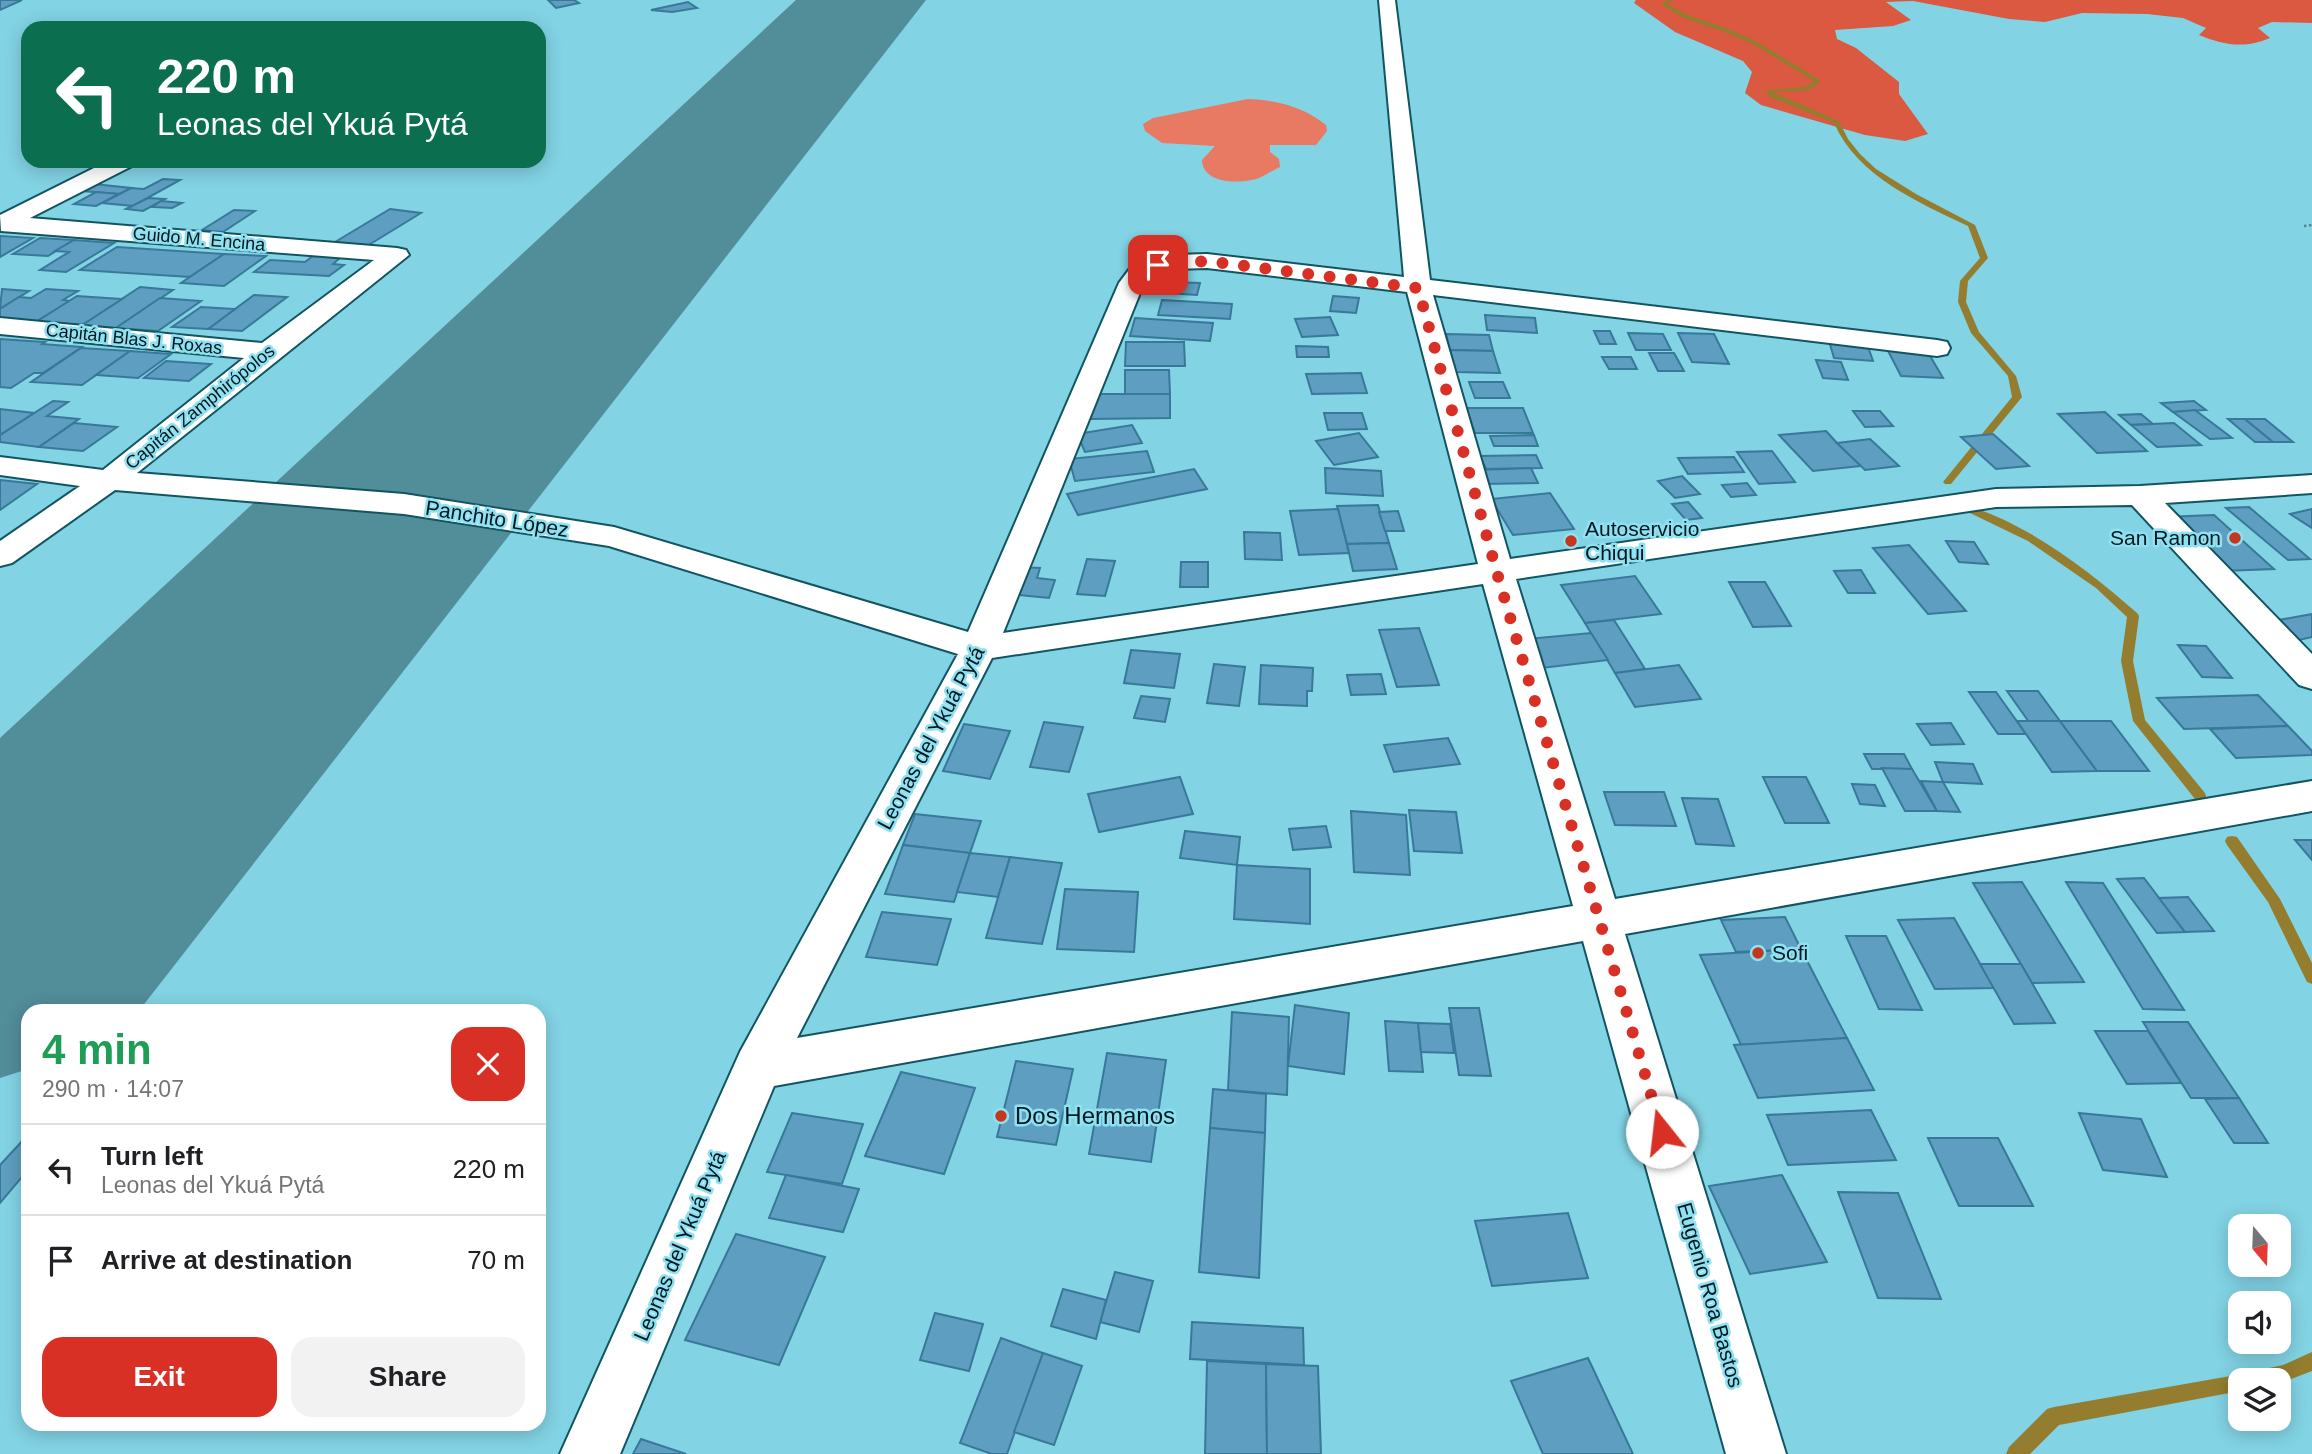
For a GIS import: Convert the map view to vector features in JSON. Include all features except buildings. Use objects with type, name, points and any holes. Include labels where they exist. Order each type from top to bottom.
[{"type":"street","name":"Eugenio Roa Bastos","points":[[1387,0],[1418,288],[1497,573],[1756,1454]]},
{"type":"street","points":[[1,224],[110,168]]},
{"type":"street","name":"Guido M. Encina","points":[[1,224],[397,255]]},
{"type":"street","name":"Capitán Zamphirópolos","points":[[0,556],[109,480],[268,352],[397,255]]},
{"type":"street","name":"Leonas del Ykuá Pytá","points":[[590,1454],[757,1067],[979,648],[1132,283],[1143,268],[1174,262],[1207,261],[1418,288]]},
{"type":"street","points":[[1418,288],[1937,348]]},
{"type":"street","name":"Capitán Blas J. Roxas","points":[[0,326],[268,352]]},
{"type":"street","name":"Panchito López","points":[[0,466],[109,480],[404,504],[614,537],[979,648]]},
{"type":"street","points":[[979,648],[1996,498],[2140,495],[2312,484]]},
{"type":"street","points":[[2140,495],[2312,676]]},
{"type":"street","points":[[757,1067],[2312,796]]},
{"type":"path","points":[[2304,226],[2312,225]]},
{"type":"shaded area","points":[[1636,0],[2312,0],[2312,23],[2272,22],[2258,28],[2270,38],[2243,45],[2199,35],[2206,28],[2183,18],[2147,14],[2082,13],[2045,22],[2009,19],[1913,1],[1886,2],[1911,20],[1893,26],[1835,30],[1837,39],[1856,48],[1899,82],[1899,94],[1928,134],[1905,141],[1865,135],[1761,105],[1745,93],[1752,72],[1743,61],[1675,32],[1634,3]]},
{"type":"shaded area","points":[[1248,99],[1299,109],[1326,125],[1327,131],[1316,145],[1270,145],[1270,152],[1279,159],[1280,167],[1259,178],[1234,182],[1216,178],[1204,168],[1202,160],[1215,146],[1162,143],[1145,131],[1143,124],[1153,118]]},
{"type":"waterway","points":[[1669,0],[1664,4],[1679,14],[1755,43],[1818,81],[1810,88],[1767,91],[1774,97],[1837,122],[1845,139],[1874,170],[1914,196],[1971,225],[1984,258],[1964,281],[1962,302],[1975,333],[2012,376],[2017,397],[1948,482]]},
{"type":"waterway","points":[[1974,511],[2032,539],[2100,586],[2133,616],[2127,661],[2139,721],[2200,796]]},
{"type":"waterway","points":[[2232,841],[2273,899],[2312,978]]},
{"type":"waterway","points":[[2291,1371],[2312,1361]]},
{"type":"waterway","points":[[2016,1454],[2054,1416],[2228,1384]]},
{"type":"runway","points":[[0,942],[866,0]]},
{"type":"place","name":"San Ramon","points":[[2235,538]]},
{"type":"place","name":"Autoservicio Chiqui","points":[[1571,541]]},
{"type":"place","name":"Sofi","points":[[1758,953]]},
{"type":"place","name":"Dos Hermanos","points":[[1001,1116]]},
{"type":"route","points":[[1158,265],[1207,261],[1418,288],[1497,573],[1662,1132]]}]
